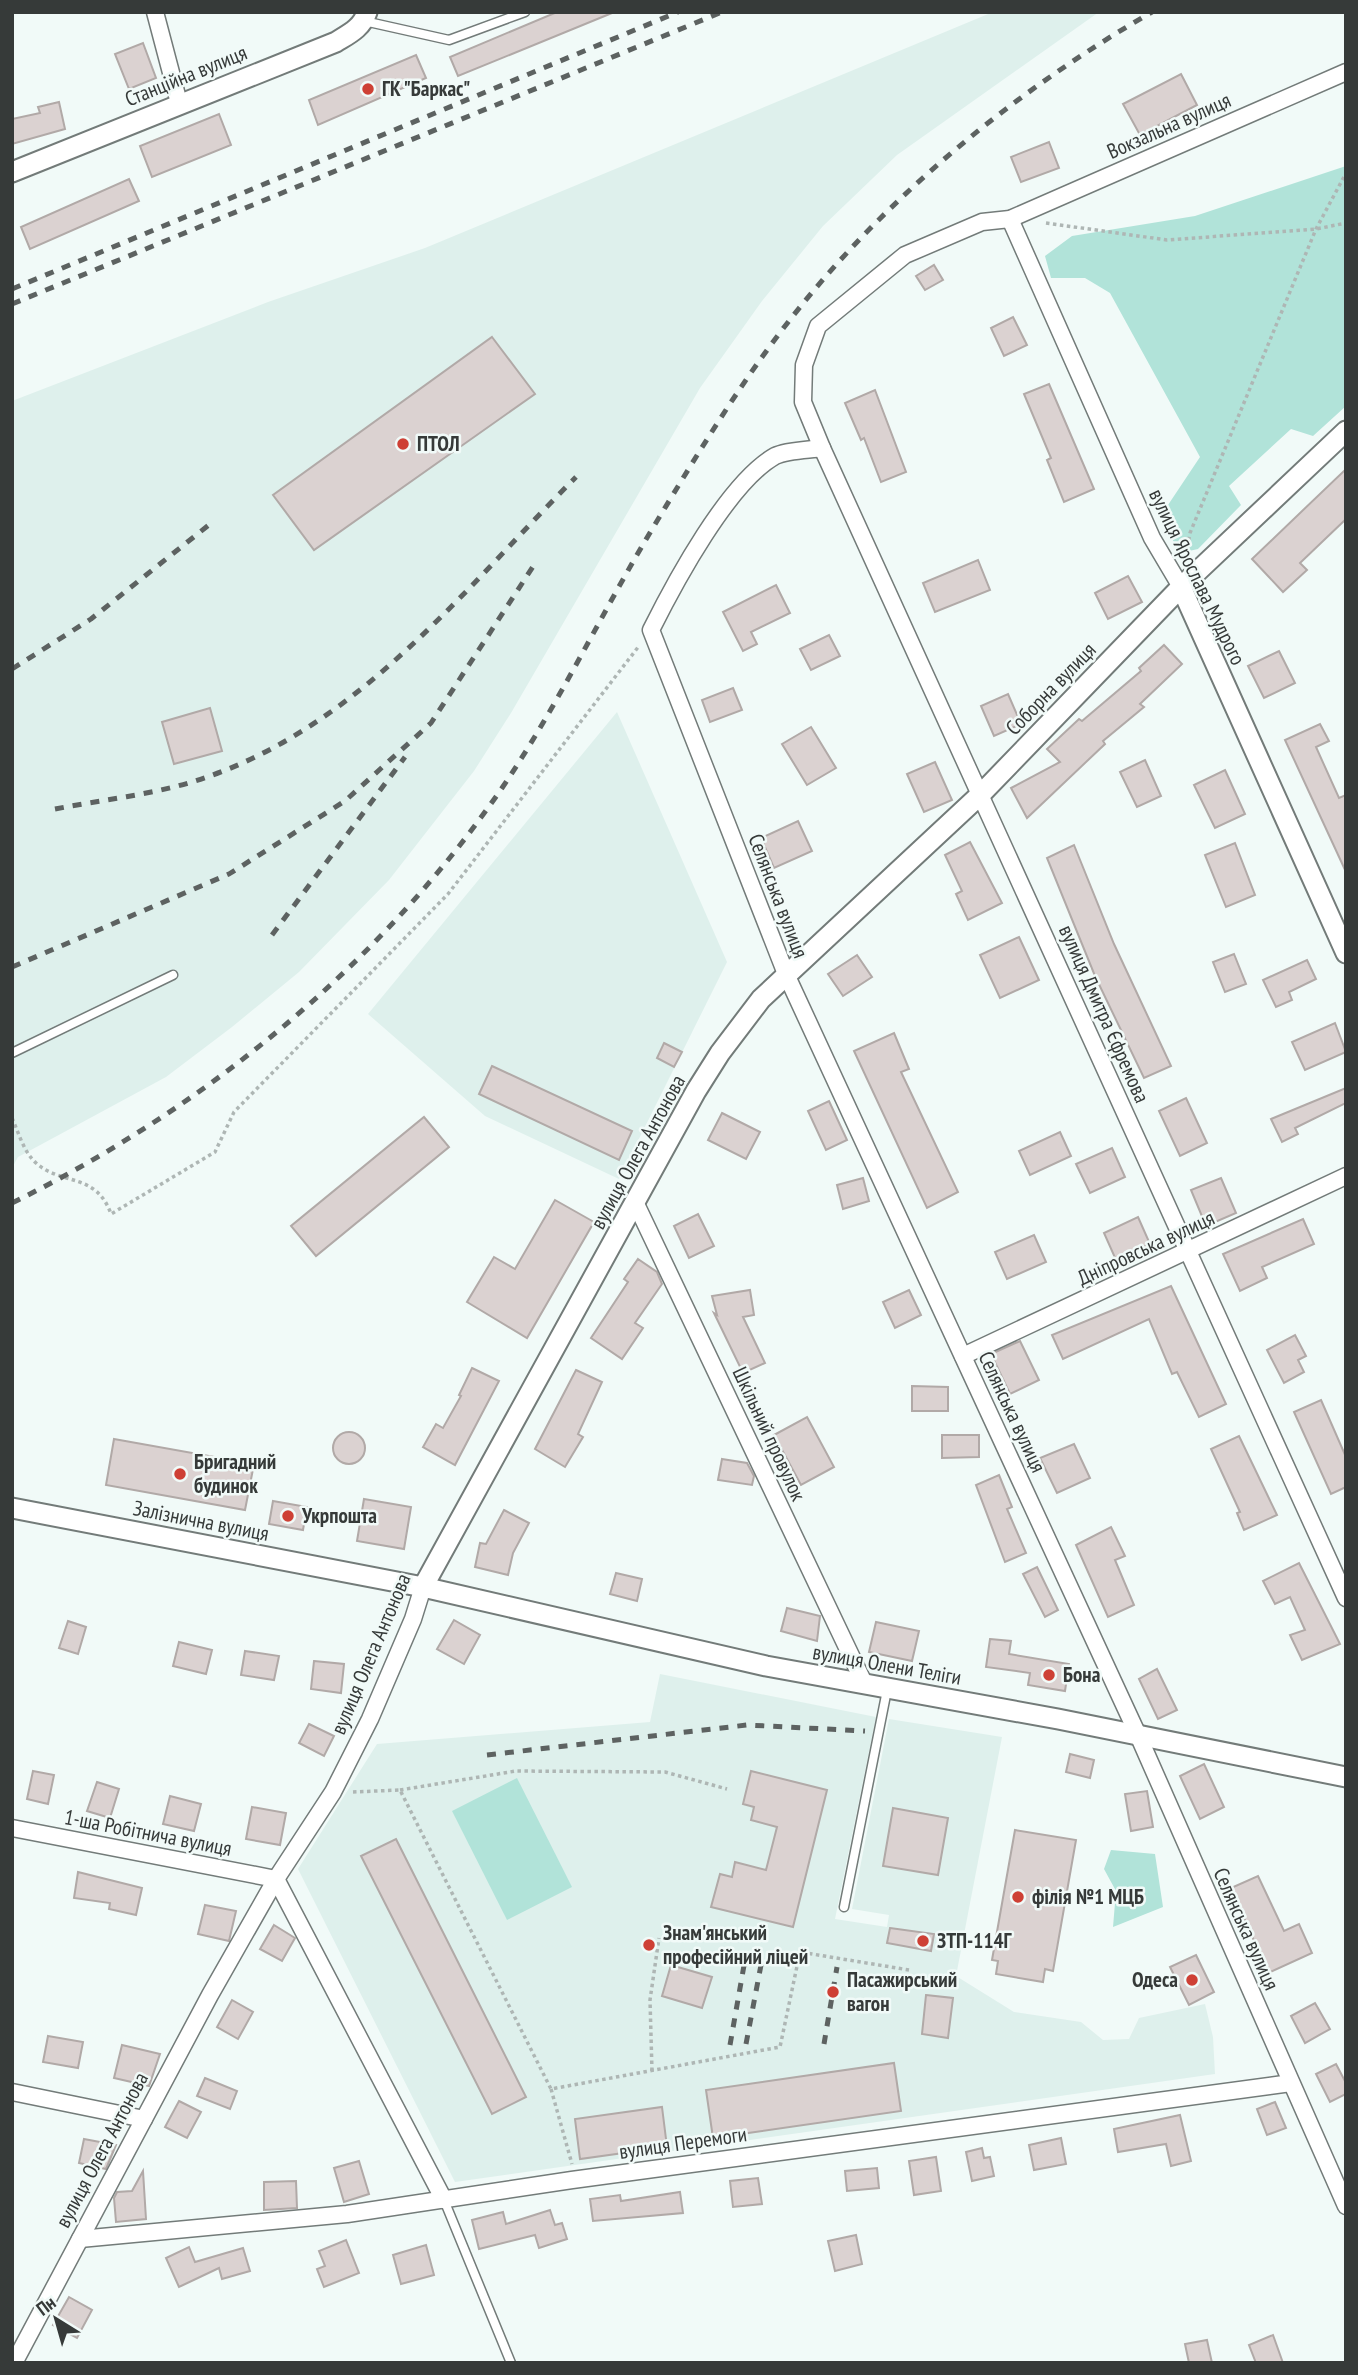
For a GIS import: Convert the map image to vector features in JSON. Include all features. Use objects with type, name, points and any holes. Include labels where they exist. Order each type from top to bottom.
[{"type":"street","points":[[155,12],[179,103]]},
{"type":"street","name":"Станційна вулиця","points":[[12,172],[336,42],[365,17]]},
{"type":"street","name":"Вокзальна вулиця","points":[[822,448],[803,402],[804,365],[818,326],[905,255],[982,222],[1010,219],[1346,72]]},
{"type":"street","name":"вулиця Ярослава Мудрого","points":[[1010,219],[1152,538],[1181,587],[1346,953]]},
{"type":"street","name":"Соборна вулиця","points":[[786,974],[981,794],[1181,587],[1346,431]]},
{"type":"street","points":[[651,631],[673,588],[741,485],[776,455],[822,448]]},
{"type":"street","name":"вулиця Дмитра Єфремова","points":[[822,448],[1346,1598]]},
{"type":"street","name":"Селянська вулиця","points":[[651,631],[786,974],[1138,1735],[1346,2206]]},
{"type":"street","name":"вулиця Олега Антонова","points":[[16,2354],[276,1880],[333,1793],[375,1707],[413,1619],[423,1587],[636,1203],[720,1053],[761,999],[786,974]]},
{"type":"street","name":"Дніпровська вулиця","points":[[963,1356],[1346,1176]]},
{"type":"street","name":"Шкільний провулок","points":[[636,1203],[864,1683]]},
{"type":"street","name":"Залізнична вулиця","points":[[12,1508],[423,1587]]},
{"type":"street","name":"вулиця Олени Теліги","points":[[423,1587],[766,1666],[888,1687],[1346,1777]]},
{"type":"street","name":"1-ша Робітнича вулиця","points":[[12,1828],[276,1880]]},
{"type":"street","points":[[276,1880],[444,2200]]},
{"type":"street","name":"вулиця Перемоги","points":[[80,2239],[347,2214],[572,2179],[1291,2083]]},
{"type":"street","points":[[12,2092],[144,2119]]},
{"type":"lane","points":[[365,17],[449,40],[525,12]]},
{"type":"lane","points":[[12,1053],[173,975]]},
{"type":"lane","points":[[844,1907],[888,1687]]},
{"type":"lane","points":[[444,2200],[511,2363]]},
{"type":"path","points":[[1181,587],[1190,533],[1316,229],[1346,173]]},
{"type":"path","points":[[1010,219],[1167,240],[1316,229],[1346,223]]},
{"type":"path","points":[[12,1118],[27,1153],[37,1164],[83,1182],[98,1192],[107,1202],[111,1214],[215,1152],[234,1112],[448,894],[651,631]]},
{"type":"path","points":[[333,1793],[400,1790],[516,1771],[665,1772],[727,1789]]},
{"type":"path","points":[[400,1790],[551,2089],[573,2166],[572,2179]]},
{"type":"path","points":[[653,2071],[650,2000],[659,1938]]},
{"type":"path","points":[[551,2089],[780,2047],[800,1952],[909,1970]]},
{"type":"shaded area","points":[[993,12],[1099,12],[897,155],[823,226],[762,301],[700,388],[511,713],[474,771],[389,880],[299,972],[232,1027],[166,1077],[18,1157],[12,1168],[12,401],[268,302],[425,248]]},
{"type":"shaded area","points":[[617,712],[727,962],[619,1179],[485,1116],[368,1014]]},
{"type":"shaded area","name":"Знам'янський професійний ліцей","points":[[660,1674],[876,1717],[835,1919],[887,1927],[889,1915],[852,1909],[889,1719],[1002,1737],[956,1976],[1014,2012],[1081,2022],[1103,2040],[1129,2039],[1139,2018],[1205,2004],[1213,2037],[1215,2074],[455,2182],[298,1869],[377,1744],[650,1722]]},
{"type":"green space","points":[[1346,166],[1346,406],[1313,436],[1291,429],[1229,486],[1241,505],[1198,549],[1180,553],[1160,517],[1200,457],[1110,293],[1085,278],[1051,278],[1045,256],[1072,236],[1195,216]]},
{"type":"green space","points":[[517,1778],[572,1887],[507,1920],[452,1811]]},
{"type":"green space","points":[[1111,1850],[1155,1854],[1163,1907],[1113,1927],[1116,1891],[1104,1869]]},
{"type":"building","points":[[557,12],[612,13],[458,76],[450,57]]},
{"type":"building","points":[[143,43],[156,78],[129,89],[115,54]]},
{"type":"building","name":"ГК \"Баркас\"","points":[[416,55],[426,78],[318,125],[309,100]]},
{"type":"building","points":[[1181,74],[1197,105],[1140,135],[1123,104]]},
{"type":"building","points":[[59,102],[65,129],[12,144],[12,119],[40,113],[38,107]]},
{"type":"building","points":[[219,114],[231,145],[152,177],[140,146]]},
{"type":"building","points":[[1049,142],[1059,168],[1021,182],[1011,157]]},
{"type":"building","points":[[129,179],[139,201],[30,249],[21,227]]},
{"type":"building","points":[[934,265],[943,280],[925,290],[916,276]]},
{"type":"building","points":[[1013,317],[1027,345],[1004,356],[991,328]]},
{"type":"building","name":"ПТОЛ","points":[[492,337],[535,394],[314,550],[273,495]]},
{"type":"building","points":[[1049,384],[1094,489],[1064,502],[1047,460],[1051,458],[1024,394]]},
{"type":"building","points":[[875,390],[906,472],[881,482],[864,438],[861,440],[845,403]]},
{"type":"building","points":[[1346,469],[1346,519],[1300,563],[1307,570],[1283,592],[1252,559]]},
{"type":"building","points":[[978,560],[990,590],[935,612],[923,583]]},
{"type":"building","points":[[1128,576],[1142,602],[1108,619],[1095,593]]},
{"type":"building","points":[[776,585],[790,613],[751,632],[757,644],[743,651],[723,612]]},
{"type":"building","points":[[829,635],[840,656],[811,670],[800,649]]},
{"type":"building","points":[[1164,645],[1182,664],[1140,704],[1144,707],[1103,741],[1105,744],[1027,818],[1011,788],[1060,762],[1047,749],[1079,719],[1082,721],[1141,671],[1139,668]]},
{"type":"building","points":[[1279,651],[1295,683],[1264,698],[1248,666]]},
{"type":"building","points":[[733,688],[742,710],[710,722],[702,700]]},
{"type":"building","points":[[1008,694],[1021,724],[994,736],[981,706]]},
{"type":"building","points":[[210,708],[222,751],[174,764],[162,722]]},
{"type":"building","points":[[1320,724],[1329,741],[1316,747],[1339,798],[1346,795],[1346,872],[1285,740]]},
{"type":"building","points":[[811,727],[836,768],[807,785],[782,744]]},
{"type":"building","points":[[1145,760],[1161,796],[1137,807],[1120,772]]},
{"type":"building","points":[[935,762],[952,800],[924,812],[907,774]]},
{"type":"building","points":[[1225,770],[1245,814],[1215,828],[1194,785]]},
{"type":"building","points":[[798,821],[812,851],[774,868],[761,838]]},
{"type":"building","points":[[970,842],[1002,903],[968,920],[956,894],[962,891],[945,855]]},
{"type":"building","points":[[1235,843],[1255,895],[1226,907],[1205,855]]},
{"type":"building","points":[[1074,845],[1114,944],[1171,1066],[1144,1078],[1095,976],[1047,858]]},
{"type":"building","points":[[1019,937],[1039,980],[1000,998],[980,955]]},
{"type":"building","points":[[1234,954],[1246,984],[1225,992],[1213,962]]},
{"type":"building","points":[[857,955],[872,977],[843,996],[828,974]]},
{"type":"building","points":[[1307,960],[1316,979],[1289,992],[1292,1000],[1276,1007],[1263,980]]},
{"type":"building","points":[[1335,1023],[1346,1052],[1305,1070],[1292,1042]]},
{"type":"building","points":[[894,1033],[909,1069],[901,1072],[958,1192],[927,1208],[854,1051]]},
{"type":"building","points":[[664,1043],[682,1052],[674,1067],[657,1058]]},
{"type":"building","points":[[492,1066],[632,1131],[619,1160],[479,1094]]},
{"type":"building","points":[[1346,1088],[1346,1103],[1295,1128],[1298,1134],[1282,1142],[1271,1119]]},
{"type":"building","points":[[1186,1098],[1207,1143],[1180,1156],[1159,1111]]},
{"type":"building","points":[[829,1101],[847,1140],[826,1150],[808,1111]]},
{"type":"building","points":[[722,1113],[760,1132],[746,1159],[708,1140]]},
{"type":"building","points":[[424,1117],[449,1147],[316,1256],[291,1226]]},
{"type":"building","points":[[1060,1132],[1071,1156],[1030,1175],[1019,1151]]},
{"type":"building","points":[[1112,1148],[1125,1177],[1090,1193],[1076,1164]]},
{"type":"building","points":[[863,1178],[869,1201],[843,1209],[837,1185]]},
{"type":"building","points":[[1221,1178],[1236,1213],[1206,1226],[1191,1190]]},
{"type":"building","points":[[555,1200],[594,1222],[527,1338],[467,1302],[494,1257],[515,1269]]},
{"type":"building","points":[[698,1214],[714,1246],[689,1258],[674,1226]]},
{"type":"building","points":[[1138,1217],[1150,1244],[1116,1260],[1104,1233]]},
{"type":"building","points":[[1303,1219],[1314,1244],[1262,1267],[1267,1278],[1240,1291],[1223,1254]]},
{"type":"building","points":[[1034,1235],[1046,1262],[1007,1279],[995,1252]]},
{"type":"building","points":[[638,1259],[657,1272],[662,1284],[635,1323],[643,1328],[622,1359],[591,1338],[628,1282],[624,1279]]},
{"type":"building","points":[[1171,1286],[1226,1404],[1199,1417],[1177,1372],[1172,1374],[1149,1319],[1063,1359],[1052,1335]]},
{"type":"building","points":[[750,1290],[754,1315],[743,1317],[765,1363],[743,1373],[714,1313],[717,1315],[712,1296]]},
{"type":"building","points":[[909,1290],[921,1315],[895,1328],[883,1302]]},
{"type":"building","points":[[1295,1335],[1306,1356],[1298,1360],[1304,1372],[1284,1383],[1267,1350]]},
{"type":"building","points":[[1020,1341],[1039,1380],[1010,1394],[991,1354]]},
{"type":"building","points":[[472,1368],[499,1381],[455,1465],[423,1447],[436,1424],[443,1428],[461,1396],[459,1395]]},
{"type":"building","points":[[576,1370],[602,1382],[578,1434],[583,1437],[565,1467],[535,1449]]},
{"type":"building","points":[[912,1386],[948,1387],[948,1411],[912,1411]]},
{"type":"building","points":[[1321,1400],[1346,1457],[1346,1487],[1331,1494],[1294,1412]]},
{"type":"building","points":[[807,1417],[834,1467],[801,1485],[774,1435]]},
{"type":"building","points":[[349,1432],[360,1437],[365,1448],[360,1459],[349,1464],[338,1459],[333,1448],[338,1437]]},
{"type":"building","points":[[942,1435],[979,1435],[979,1457],[942,1458]]},
{"type":"building","points":[[1239,1436],[1277,1515],[1244,1530],[1237,1513],[1240,1512],[1211,1449]]},
{"type":"building","name":"Бригадний будинок","points":[[114,1439],[254,1464],[245,1510],[106,1485]]},
{"type":"building","points":[[1074,1444],[1090,1478],[1057,1493],[1040,1458]]},
{"type":"building","points":[[722,1459],[747,1463],[754,1476],[752,1485],[718,1480]]},
{"type":"building","points":[[999,1475],[1012,1507],[1007,1509],[1026,1553],[1005,1562],[976,1485]]},
{"type":"building","points":[[364,1499],[411,1507],[404,1549],[357,1541]]},
{"type":"building","name":"Укрпошта","points":[[273,1501],[307,1507],[303,1530],[269,1524]]},
{"type":"building","points":[[504,1510],[529,1523],[513,1553],[508,1575],[475,1567],[480,1543],[486,1544]]},
{"type":"building","points":[[1111,1527],[1125,1556],[1115,1560],[1134,1605],[1108,1617],[1076,1545]]},
{"type":"building","points":[[1299,1563],[1340,1644],[1302,1660],[1290,1635],[1305,1630],[1290,1597],[1275,1604],[1263,1581]]},
{"type":"building","points":[[1037,1567],[1058,1610],[1045,1617],[1023,1574]]},
{"type":"building","points":[[616,1573],[642,1579],[637,1601],[610,1594]]},
{"type":"building","points":[[787,1608],[820,1616],[817,1641],[781,1631]]},
{"type":"building","points":[[454,1620],[480,1635],[464,1664],[437,1649]]},
{"type":"building","points":[[68,1621],[86,1627],[78,1654],[59,1648]]},
{"type":"building","points":[[876,1622],[919,1631],[912,1661],[869,1652]]},
{"type":"building","points":[[990,1639],[1011,1641],[1009,1654],[1069,1664],[1065,1691],[1028,1685],[1030,1673],[986,1667]]},
{"type":"building","points":[[179,1642],[212,1650],[206,1674],[173,1666]]},
{"type":"building","points":[[245,1651],[279,1656],[274,1680],[241,1675]]},
{"type":"building","points":[[314,1661],[344,1664],[341,1693],[311,1689]]},
{"type":"building","points":[[1157,1669],[1177,1710],[1158,1719],[1139,1679]]},
{"type":"building","points":[[309,1724],[334,1736],[324,1756],[299,1743]]},
{"type":"building","points":[[1070,1754],[1094,1760],[1090,1778],[1066,1772]]},
{"type":"building","points":[[1204,1764],[1224,1807],[1200,1819],[1180,1776]]},
{"type":"building","points":[[33,1771],[54,1775],[48,1804],[27,1799]]},
{"type":"building","points":[[751,1771],[827,1790],[793,1927],[711,1907],[720,1874],[732,1877],[735,1862],[766,1870],[777,1827],[751,1820],[754,1807],[743,1804]]},
{"type":"building","points":[[97,1782],[119,1789],[110,1818],[87,1811]]},
{"type":"building","points":[[1147,1791],[1153,1827],[1131,1831],[1125,1794]]},
{"type":"building","points":[[170,1796],[201,1804],[194,1831],[163,1824]]},
{"type":"building","points":[[252,1807],[286,1813],[280,1845],[246,1839]]},
{"type":"building","points":[[893,1808],[948,1818],[938,1875],[883,1866]]},
{"type":"building","points":[[1015,1830],[1076,1840],[1053,1971],[1045,1969],[1043,1982],[996,1974],[998,1961],[992,1960]]},
{"type":"building","points":[[396,1839],[526,2097],[492,2114],[361,1856]]},
{"type":"building","points":[[78,1872],[142,1888],[136,1915],[109,1909],[110,1903],[74,1898]]},
{"type":"building","points":[[1258,1876],[1284,1931],[1299,1924],[1312,1953],[1268,1973],[1231,1888]]},
{"type":"building","points":[[205,1905],[236,1911],[229,1941],[198,1934]]},
{"type":"building","points":[[274,1925],[295,1938],[282,1961],[260,1949]]},
{"type":"building","points":[[890,1928],[934,1934],[931,1951],[887,1943]]},
{"type":"building","name":"Одеса","points":[[1196,1955],[1214,1992],[1189,2005],[1170,1967]]},
{"type":"building","points":[[671,1965],[712,1977],[702,2008],[662,1996]]},
{"type":"building","points":[[926,1995],[953,1998],[948,2038],[922,2034]]},
{"type":"building","points":[[232,2000],[253,2012],[238,2039],[217,2027]]},
{"type":"building","points":[[1315,2003],[1330,2029],[1305,2043],[1291,2016]]},
{"type":"building","points":[[48,2036],[83,2042],[78,2068],[43,2062]]},
{"type":"building","points":[[122,2045],[160,2054],[149,2086],[114,2078]]},
{"type":"building","points":[[894,2063],[901,2111],[713,2138],[706,2090]]},
{"type":"building","points":[[1336,2064],[1346,2083],[1346,2094],[1330,2102],[1316,2074]]},
{"type":"building","points":[[205,2078],[237,2091],[230,2109],[197,2096]]},
{"type":"building","points":[[179,2101],[201,2112],[187,2138],[165,2127]]},
{"type":"building","points":[[1275,2102],[1286,2128],[1267,2135],[1257,2109]]},
{"type":"building","points":[[662,2107],[667,2147],[580,2159],[575,2119]]},
{"type":"building","points":[[1180,2115],[1191,2161],[1171,2166],[1166,2144],[1118,2152],[1114,2129]]},
{"type":"building","points":[[1061,2138],[1066,2164],[1034,2170],[1029,2145]]},
{"type":"building","points":[[84,2139],[116,2145],[106,2169],[79,2163]]},
{"type":"building","points":[[982,2148],[984,2158],[990,2157],[994,2176],[972,2181],[966,2152]]},
{"type":"building","points":[[936,2157],[941,2191],[914,2195],[909,2161]]},
{"type":"building","points":[[359,2161],[369,2194],[344,2202],[334,2168]]},
{"type":"building","points":[[877,2168],[879,2188],[847,2191],[845,2171]]},
{"type":"building","points":[[143,2171],[146,2219],[116,2222],[114,2198],[117,2192],[132,2191]]},
{"type":"building","points":[[758,2178],[762,2204],[733,2207],[730,2181]]},
{"type":"building","points":[[296,2181],[297,2208],[264,2210],[264,2182]]},
{"type":"building","points":[[680,2192],[683,2213],[593,2221],[590,2199],[620,2195],[621,2201]]},
{"type":"building","points":[[550,2210],[555,2225],[562,2223],[567,2239],[539,2248],[535,2235],[479,2249],[472,2220],[503,2212],[506,2224]]},
{"type":"building","points":[[856,2235],[862,2264],[835,2271],[828,2241]]},
{"type":"building","points":[[346,2240],[359,2273],[324,2287],[317,2269],[325,2266],[319,2251]]},
{"type":"building","points":[[426,2245],[434,2275],[401,2284],[393,2255]]},
{"type":"building","points":[[189,2247],[195,2262],[243,2248],[250,2271],[222,2279],[219,2268],[179,2287],[166,2258]]},
{"type":"building","points":[[69,2297],[92,2310],[77,2338],[53,2325]]},
{"type":"building","points":[[1273,2335],[1283,2363],[1256,2363],[1249,2345]]},
{"type":"building","points":[[1207,2340],[1212,2363],[1189,2363],[1185,2344]]},
{"type":"railway","points":[[12,289],[678,12]]},
{"type":"railway","points":[[12,304],[722,12]]},
{"type":"railway","points":[[12,1203],[153,1123],[220,1077],[284,1026],[344,972],[401,914],[454,853],[502,788],[542,724],[697,455],[757,364],[812,293],[898,201],[946,158],[1046,80],[1152,12]]},
{"type":"railway","points":[[55,809],[153,792],[210,776],[265,752],[317,722],[409,648],[576,477]]},
{"type":"railway","points":[[12,669],[91,619],[210,524]]},
{"type":"railway","points":[[12,967],[229,874],[345,801],[431,723],[536,562]]},
{"type":"railway","points":[[272,935],[405,757]]},
{"type":"railway","points":[[487,1755],[747,1725],[865,1731]]},
{"type":"railway","points":[[730,2045],[746,1954]]},
{"type":"railway","points":[[746,2044],[761,1965]]},
{"type":"railway","points":[[824,2044],[837,1967]]},
{"type":"place","name":"ГК \"Баркас\"","points":[[368,89]]},
{"type":"place","name":"ПТОЛ","points":[[403,444]]},
{"type":"place","name":"Бригадний будинок","points":[[180,1474]]},
{"type":"place","name":"Укрпошта","points":[[288,1516]]},
{"type":"place","name":"Бона","points":[[1049,1675]]},
{"type":"place","name":"філія №1 МЦБ","points":[[1018,1897]]},
{"type":"place","name":"ЗТП-114Г","points":[[923,1941]]},
{"type":"place","name":"Знам'янський професійний ліцей","points":[[649,1945]]},
{"type":"place","name":"Одеса","points":[[1192,1980]]},
{"type":"place","name":"Пасажирський вагон","points":[[833,1992]]}]
